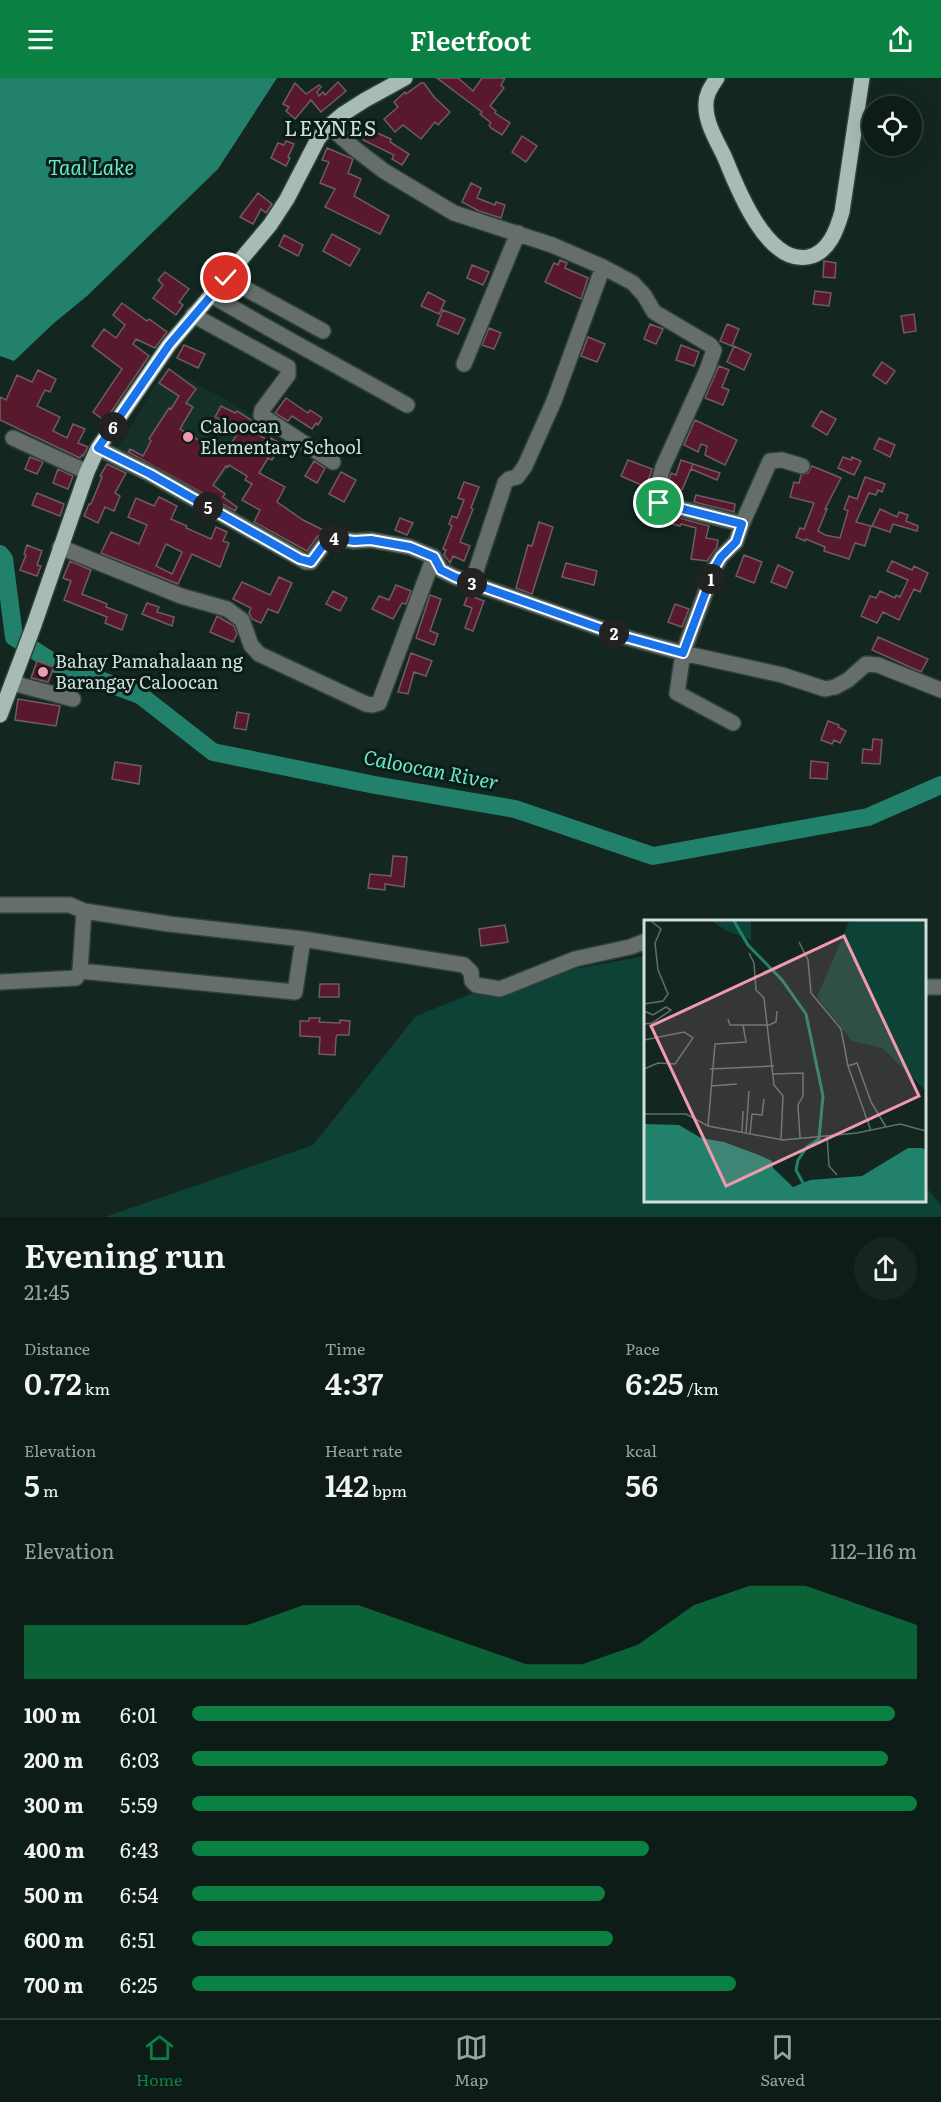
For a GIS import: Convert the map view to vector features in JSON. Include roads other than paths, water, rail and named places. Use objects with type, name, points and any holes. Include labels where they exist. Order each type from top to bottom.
[{"type":"main road","points":[[0,715],[8,680],[21,658],[34,625],[87,472],[98,448],[169,345],[270,225],[314,147],[329,126],[365,100],[405,78]]},
{"type":"main road","points":[[717,78],[707,93],[706,111],[729,168],[760,227],[783,253],[796,258],[811,256],[818,252],[832,238],[838,225],[842,212],[862,78]]},
{"type":"street","points":[[329,126],[384,171],[454,213],[552,245],[633,283],[644,295],[654,312],[710,345],[714,350],[707,370],[663,468],[654,500],[742,524]]},
{"type":"street","points":[[464,364],[518,234]]},
{"type":"street","points":[[472,583],[505,483],[516,477],[525,466],[554,401],[603,267]]},
{"type":"street","points":[[226,278],[323,331]]},
{"type":"street","points":[[211,295],[407,405]]},
{"type":"street","points":[[193,315],[288,367],[288,375],[262,410],[261,415],[333,462]]},
{"type":"street","points":[[13,438],[87,472]]},
{"type":"street","points":[[98,448],[150,474],[306,562],[311,562],[325,543],[334,538],[381,541],[410,547],[434,557],[441,570],[472,583],[625,637],[683,653],[782,675],[825,689],[848,680],[866,664],[878,665],[941,690]]},
{"type":"street","points":[[733,723],[677,693],[683,653],[715,567],[721,557],[736,542],[770,461],[782,460],[802,466]]},
{"type":"street","points":[[60,547],[181,596],[227,609],[242,620],[251,645],[268,659],[347,696],[372,705],[380,703],[434,557]]},
{"type":"street","points":[[8,680],[73,699]]},
{"type":"street","points":[[0,905],[70,905],[84,911],[169,924],[303,939],[464,965],[471,972],[472,981],[476,984],[500,988],[574,959],[630,947],[644,941]]},
{"type":"street","points":[[0,982],[76,978],[80,971],[84,911]]},
{"type":"street","points":[[80,971],[295,992],[303,939]]},
{"type":"water","name":"Taal Lake","points":[[0,78],[277,78],[218,169],[87,296],[14,361],[0,356]]},
{"type":"waterway","name":"Caloocan River","points":[[0,554],[4,559],[14,637],[54,663],[140,695],[213,752],[375,785],[515,809],[653,856],[868,817],[941,785]]},
{"type":"place","name":"Caloocan Elementary School","points":[[188,437]]},
{"type":"place","name":"Bahay Pamahalaan ng Barangay Caloocan","points":[[43,672]]},
{"type":"district","name":"LEYNES","points":[[331,129]]}]
